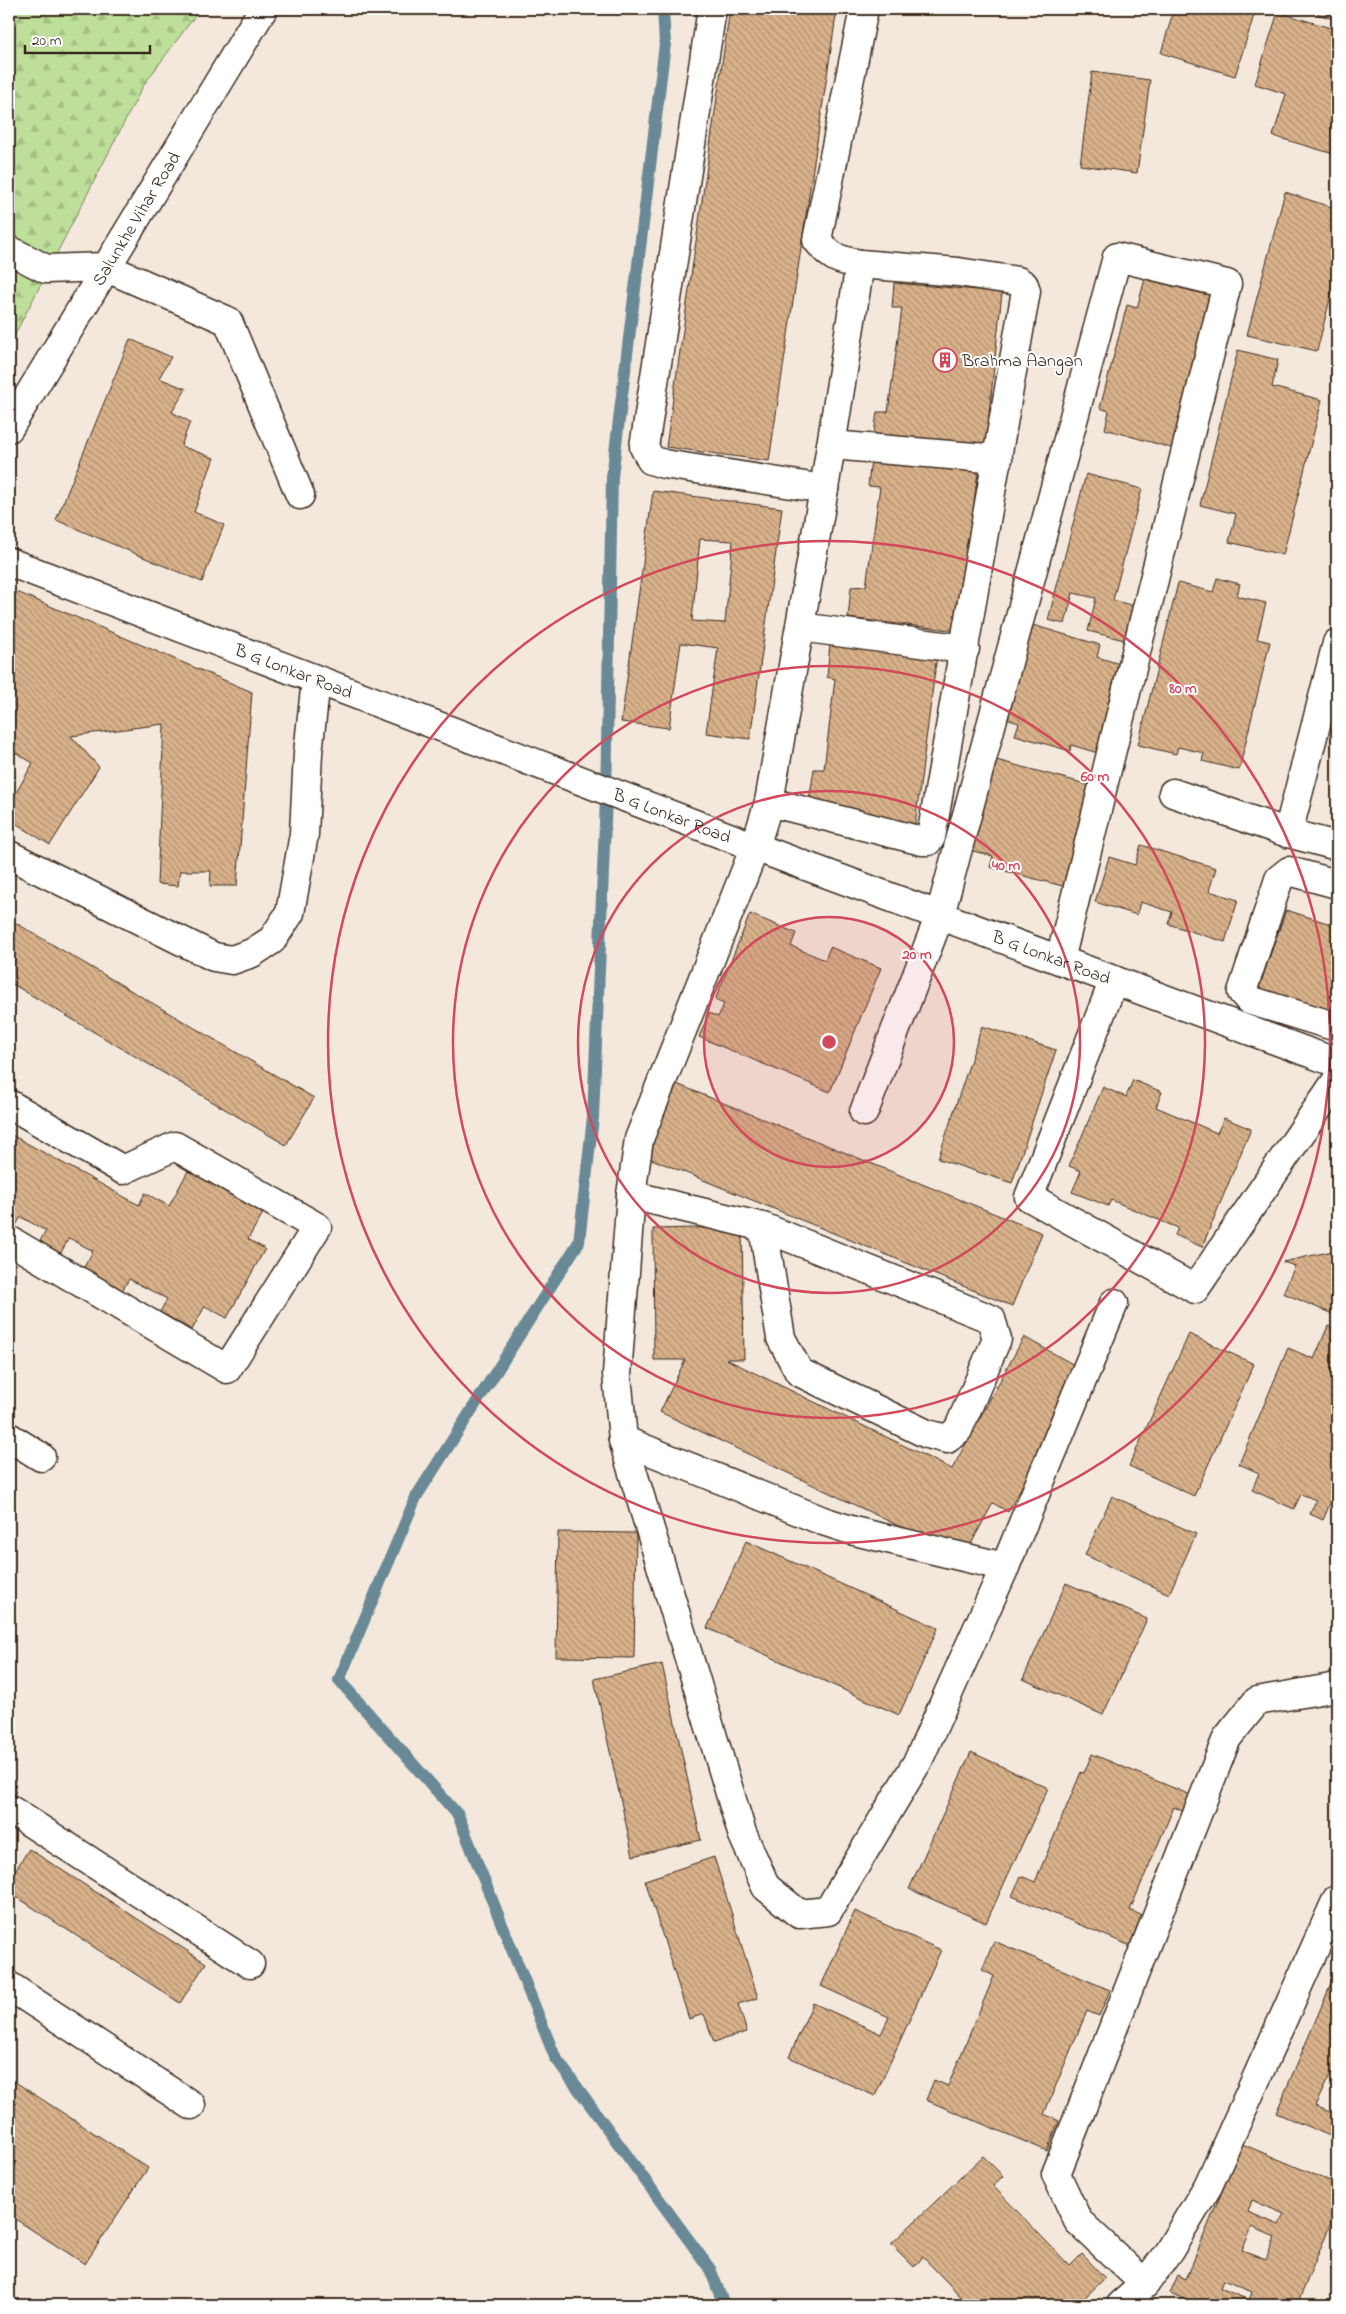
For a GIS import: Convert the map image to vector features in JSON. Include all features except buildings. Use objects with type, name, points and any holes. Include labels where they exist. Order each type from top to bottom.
[{"type":"street","name":"Salunkhe Vihar Road","points":[[9,428],[263,9]]},
{"type":"street","points":[[712,9],[644,447],[652,460],[664,464],[824,488]]},
{"type":"street","points":[[769,802],[922,842],[928,841],[933,833],[1026,291],[1024,285],[1018,281],[958,272],[841,261],[829,255],[817,240],[864,9]]},
{"type":"street","points":[[9,250],[46,269],[105,267],[228,321],[300,495]]},
{"type":"street","points":[[864,1112],[940,915],[1117,257],[1227,284],[1060,960]]},
{"type":"street","points":[[860,264],[824,488],[769,802],[755,847],[639,1139],[631,1195],[618,1374],[624,1440],[742,1833],[766,1888],[799,1914],[828,1911],[918,1761],[1004,1567],[1114,1303]]},
{"type":"street","points":[[831,446],[998,459]]},
{"type":"street","name":"B G Lonkar Road","points":[[9,562],[755,847],[1337,1063]]},
{"type":"street","points":[[800,627],[966,648]]},
{"type":"street","points":[[1288,833],[1337,643]]},
{"type":"street","points":[[9,855],[214,957],[232,960],[252,953],[272,940],[290,913],[304,834],[308,753],[316,680]]},
{"type":"street","points":[[1173,793],[1288,833],[1337,846]]},
{"type":"street","points":[[1337,884],[1289,871],[1279,879],[1242,992],[1249,1000],[1337,1027]]},
{"type":"street","points":[[1114,980],[1029,1197],[1195,1289],[1337,1080]]},
{"type":"street","points":[[1300,1049],[1310,1020]]},
{"type":"street","points":[[9,1104],[122,1170],[175,1146],[317,1227],[227,1369],[9,1240]]},
{"type":"street","points":[[631,1195],[763,1227],[991,1319],[997,1339],[958,1430],[947,1439],[928,1434],[798,1372],[781,1338],[763,1227]]},
{"type":"street","points":[[9,1437],[41,1457]]},
{"type":"street","points":[[624,1440],[854,1532],[1004,1567]]},
{"type":"street","points":[[1145,2284],[1078,2222],[1056,2174],[1227,1738],[1257,1701],[1337,1687]]},
{"type":"street","points":[[9,1809],[250,1964]]},
{"type":"street","points":[[1121,2305],[1145,2284],[1169,2251],[1208,2186],[1337,1899]]},
{"type":"street","points":[[9,1986],[191,2105]]},
{"type":"green space","points":[[9,9],[200,9],[143,86],[9,346]]},
{"type":"waterway","points":[[663,9],[665,44],[612,477],[606,798],[593,1117],[579,1242],[416,1497],[339,1680],[458,1815],[555,2057],[710,2269],[724,2305]]},
{"type":"place","name":"Brahma Aangan","points":[[945,360]]}]
